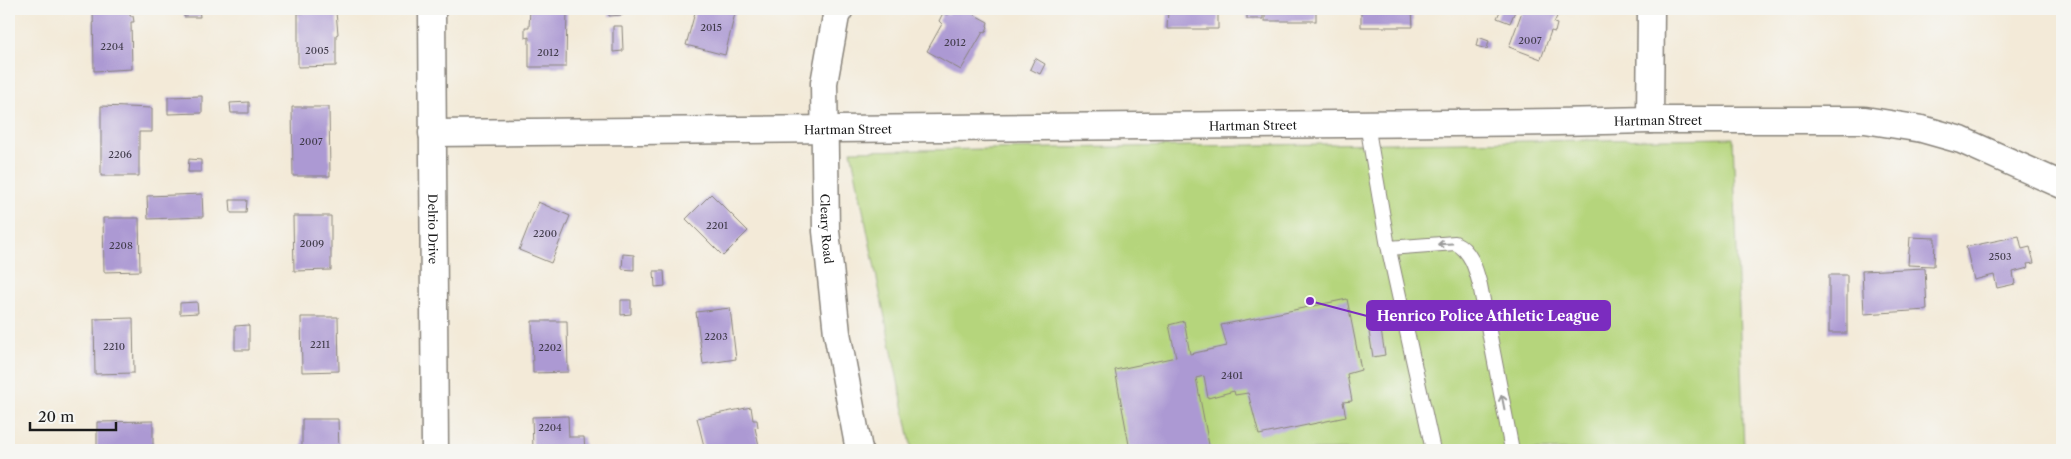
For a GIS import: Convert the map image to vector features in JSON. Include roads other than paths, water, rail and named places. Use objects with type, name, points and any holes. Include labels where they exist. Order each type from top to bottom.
[{"type":"street","name":"Delrio Drive","points":[[432,9],[435,450]]},
{"type":"street","name":"Cleary Road","points":[[840,9],[836,16],[824,83],[827,240],[837,333],[859,450]]},
{"type":"street","points":[[1650,120],[1652,9]]},
{"type":"street","name":"Hartman Street","points":[[432,133],[1650,120],[1865,120],[1922,130],[1961,140],[2062,185]]},
{"type":"lane","points":[[1367,124],[1388,248],[1433,450]]},
{"type":"lane","points":[[1388,248],[1455,243],[1461,246],[1474,264],[1480,285],[1512,450]]},
{"type":"place","name":"Henrico Police Athletic League","points":[[1310,301]]}]
